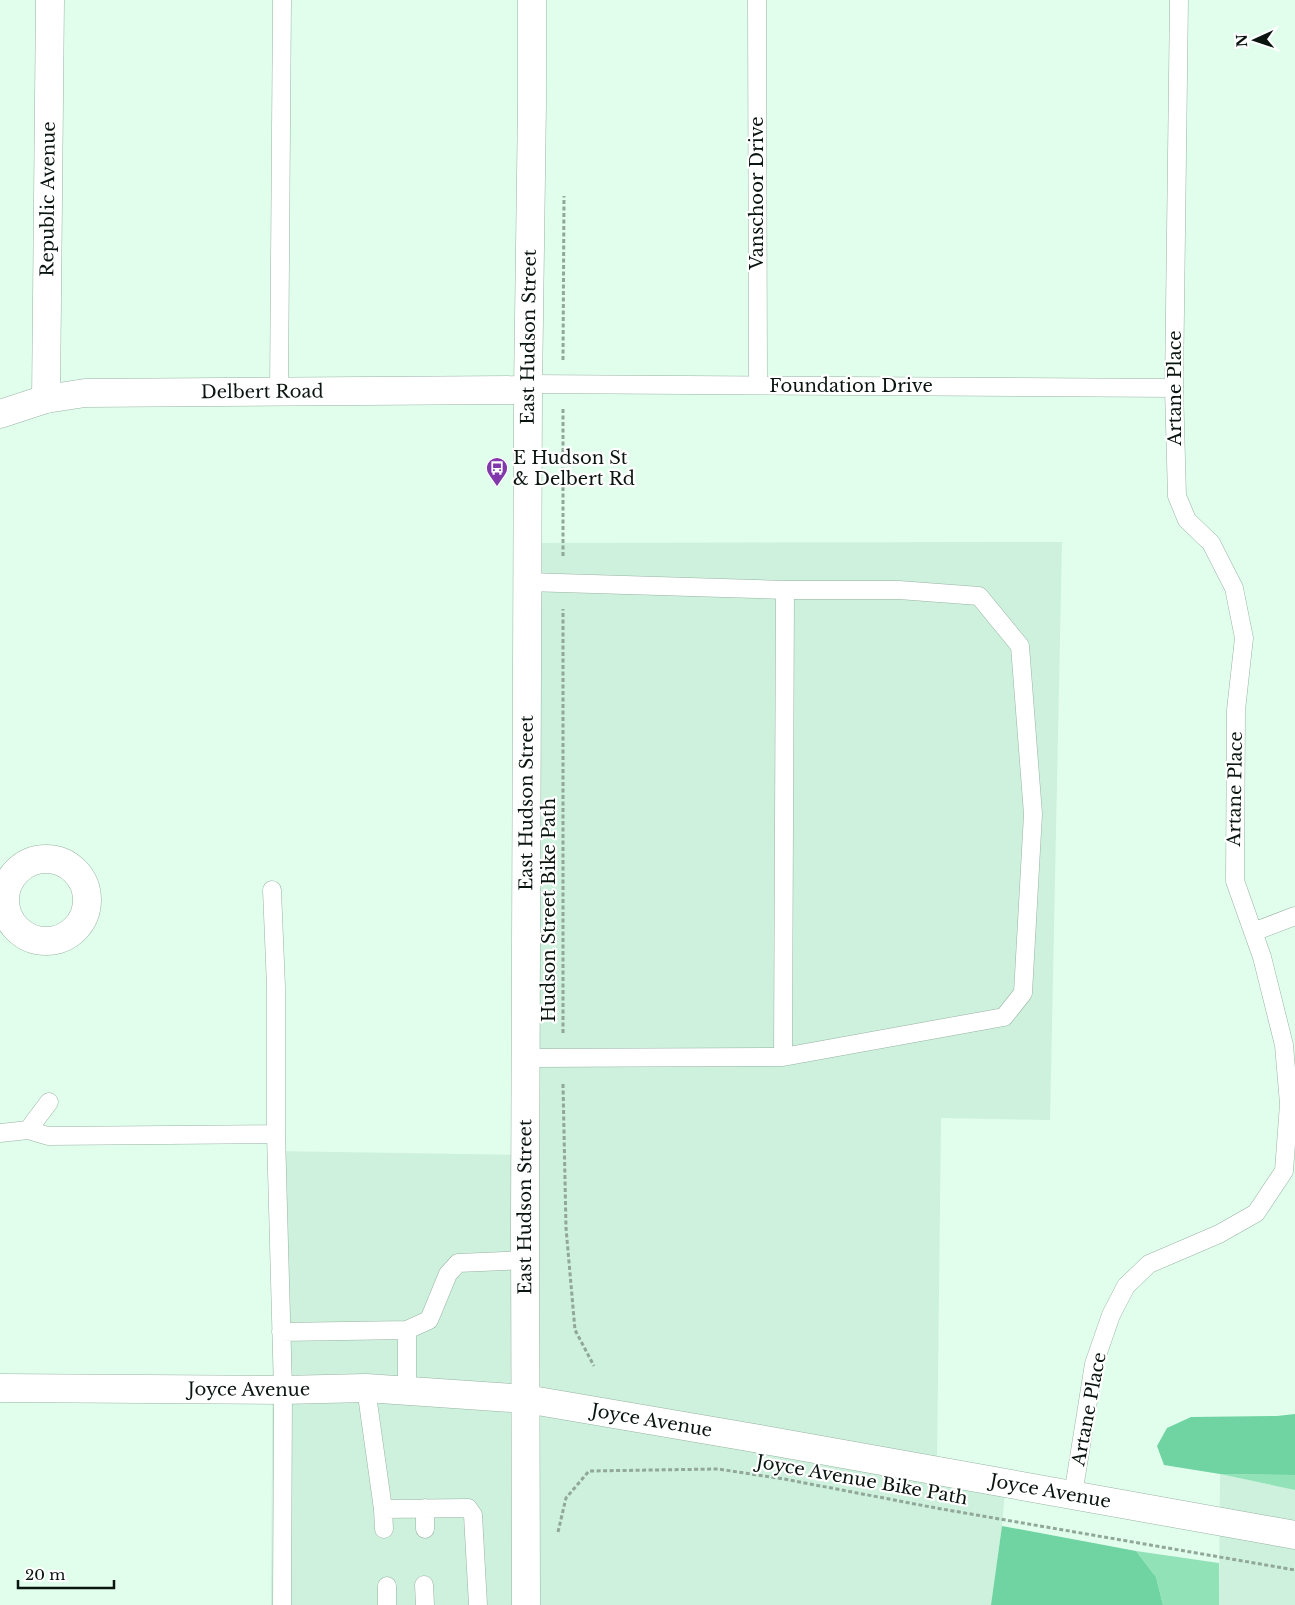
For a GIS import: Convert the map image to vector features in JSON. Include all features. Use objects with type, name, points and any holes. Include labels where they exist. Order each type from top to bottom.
[{"type":"street","name":"Republic Avenue","points":[[46,399],[50,0]]},
{"type":"street","name":"East Hudson Street","points":[[526,1605],[527,582],[532,0]]},
{"type":"street","name":"Delbert Road","points":[[0,414],[46,399],[85,393],[528,387]]},
{"type":"street","name":"Joyce Avenue","points":[[0,1388],[283,1390],[366,1388],[526,1399],[1295,1535]]},
{"type":"lane","points":[[280,391],[282,0]]},
{"type":"lane","name":"Vanschoor Drive","points":[[757,0],[758,385]]},
{"type":"lane","name":"Artane Place","points":[[1073,1495],[1094,1364],[1110,1315],[1126,1286],[1149,1264],[1219,1234],[1256,1213],[1284,1171],[1289,1104],[1284,1045],[1262,957],[1235,881],[1236,710],[1244,638],[1234,588],[1211,543],[1187,520],[1177,496],[1174,388],[1179,0]]},
{"type":"lane","name":"Foundation Drive","points":[[528,387],[563,384],[1174,388]]},
{"type":"lane","points":[[526,1058],[783,1057],[1004,1017],[1023,993],[1033,814],[1020,646],[979,596],[899,590],[785,590],[527,582]]},
{"type":"lane","points":[[783,1057],[785,590]]},
{"type":"lane","points":[[272,890],[276,987],[276,1134],[283,1390],[282,1605]]},
{"type":"lane","points":[[1253,932],[1295,916]]},
{"type":"lane","points":[[28,1130],[49,1102]]},
{"type":"lane","points":[[0,1133],[28,1130],[48,1136],[276,1134]]},
{"type":"lane","points":[[282,1332],[407,1330],[429,1320],[448,1274],[458,1263],[525,1260]]},
{"type":"lane","points":[[407,1330],[407,1391]]},
{"type":"lane","points":[[366,1388],[383,1509],[384,1529]]},
{"type":"lane","points":[[425,1508],[425,1529]]},
{"type":"lane","points":[[383,1509],[468,1508],[474,1515],[478,1605]]},
{"type":"lane","points":[[424,1585],[425,1605]]},
{"type":"lane","points":[[387,1586],[387,1605]]},
{"type":"path","name":"Hudson Street Bike Path","points":[[564,187],[562,1058],[566,1228],[575,1330],[594,1366]]},
{"type":"path","name":"Joyce Avenue Bike Path","points":[[557,1536],[566,1498],[588,1471],[718,1469],[768,1476],[936,1508],[1295,1570]]},
{"type":"shaded area","points":[[1062,542],[1050,1120],[941,1118],[937,1463],[1006,1480],[1002,1526],[991,1605],[271,1605],[274,1151],[525,1155],[525,543]]},
{"type":"shaded area","points":[[1220,1474],[1295,1490],[1295,1605],[1219,1605]]},
{"type":"green space","points":[[1295,1414],[1295,1475],[1220,1474],[1164,1465],[1157,1446],[1167,1428],[1191,1417]]},
{"type":"green space","points":[[1220,1474],[1295,1475],[1295,1490]]},
{"type":"green space","points":[[1002,1526],[1136,1551],[1156,1577],[1163,1605],[991,1605]]},
{"type":"green space","points":[[1136,1551],[1219,1563],[1219,1605],[1163,1605],[1156,1577]]},
{"type":"place","name":"E Hudson St & Delbert Rd","points":[[497,487]]}]
